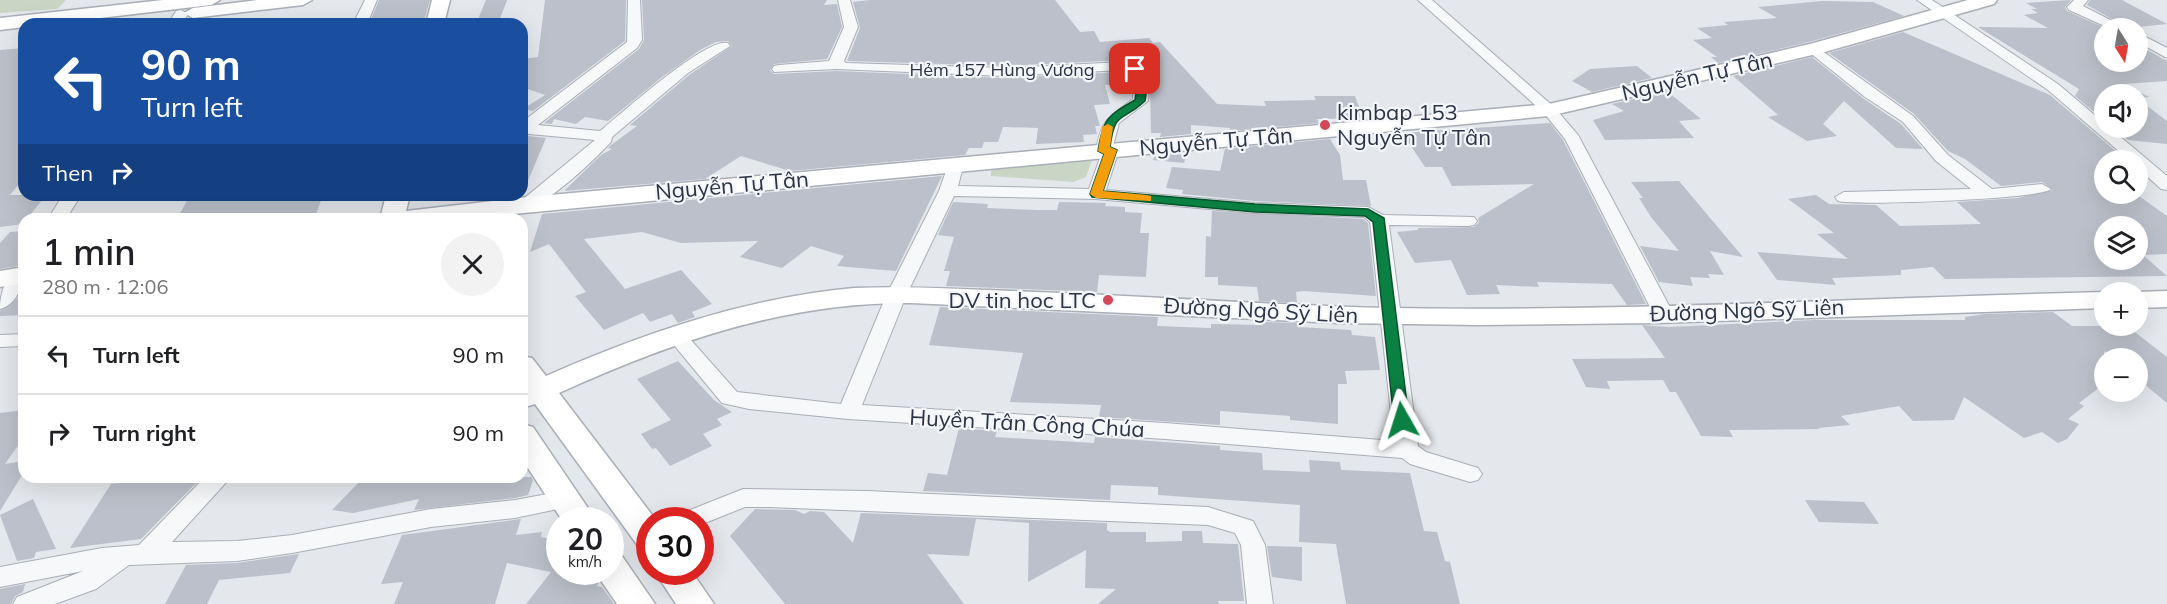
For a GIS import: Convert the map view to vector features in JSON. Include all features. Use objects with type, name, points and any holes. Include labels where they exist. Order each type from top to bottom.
[{"type":"street","points":[[53,18],[211,0]]},
{"type":"street","points":[[185,18],[303,0]]},
{"type":"street","points":[[363,18],[371,0]]},
{"type":"street","points":[[436,18],[441,0]]},
{"type":"street","points":[[634,0],[635,40],[632,45],[528,125],[529,129],[604,136],[683,70],[723,46]]},
{"type":"street","points":[[779,69],[837,65],[851,27],[844,0]]},
{"type":"street","points":[[1424,0],[1549,110],[1572,138],[1663,313]]},
{"type":"street","name":"Nguyễn Tự Tân","points":[[449,213],[1549,110],[1814,49],[1932,6],[1988,0]]},
{"type":"street","points":[[2082,0],[2074,7],[2098,18]]},
{"type":"street","points":[[1932,6],[2053,87],[2167,185]]},
{"type":"street","points":[[0,24],[18,22]]},
{"type":"street","points":[[0,34],[18,32]]},
{"type":"street","points":[[2148,43],[2164,50]]},
{"type":"street","points":[[1814,49],[1870,94],[1908,119],[1941,158],[1988,194]]},
{"type":"street","name":"Hẻm 157 Hùng Vương","points":[[837,65],[965,71],[1130,67],[1140,73],[1142,84],[1140,101],[1114,117],[1108,125],[1108,151]]},
{"type":"street","points":[[528,204],[605,140],[604,136]]},
{"type":"street","points":[[1096,194],[1108,151]]},
{"type":"street","points":[[848,412],[896,296],[948,191],[956,164]]},
{"type":"street","points":[[1844,197],[1988,194],[2042,189]]},
{"type":"street","points":[[948,191],[1096,194],[1255,208],[1368,212],[1379,220],[1468,221]]},
{"type":"street","points":[[1379,220],[1388,316],[1404,437],[1408,450],[1418,458],[1470,474]]},
{"type":"street","points":[[0,303],[18,276]]},
{"type":"street","name":"Đường Ngô Sỹ Liên","points":[[531,394],[676,335],[766,310],[836,298],[896,296],[1088,301],[1388,316],[1663,313],[2094,300]]},
{"type":"street","points":[[2148,300],[2167,299]]},
{"type":"street","name":"Huyền Trân Công Chúa","points":[[676,335],[730,398],[848,412],[1166,431],[1408,450]]},
{"type":"street","points":[[0,341],[18,340]]},
{"type":"street","points":[[531,394],[636,520]]},
{"type":"street","points":[[528,444],[570,507]]},
{"type":"street","points":[[26,604],[87,582],[134,556],[213,483]]},
{"type":"street","points":[[714,510],[743,498],[752,498],[867,500],[1208,516],[1244,527],[1253,545],[1260,604]]},
{"type":"street","points":[[0,577],[134,556],[237,551],[292,544],[431,518],[515,509],[546,510]]},
{"type":"street","points":[[624,585],[638,604]]},
{"type":"street","points":[[682,585],[696,604]]},
{"type":"green space","points":[[0,0],[66,0],[57,9],[0,13]]},
{"type":"green space","points":[[1093,157],[1086,177],[1073,182],[991,176],[991,171],[997,167]]},
{"type":"building","points":[[379,0],[430,0],[425,18],[372,18]]},
{"type":"building","points":[[486,0],[507,0],[500,18],[478,18]]},
{"type":"building","points":[[545,0],[626,0],[625,41],[533,111],[528,110],[528,106],[545,95],[528,89],[528,58],[538,57]]},
{"type":"building","points":[[642,0],[827,0],[824,5],[837,4],[842,27],[827,59],[774,64],[770,70],[774,74],[836,71],[1006,78],[1122,72],[1131,79],[1131,84],[1105,85],[1110,104],[1094,105],[1100,126],[1095,126],[1097,134],[1083,135],[1084,142],[1036,144],[1038,128],[1003,127],[998,142],[984,142],[982,148],[969,148],[965,155],[790,171],[741,156],[705,179],[564,191],[601,155],[612,149],[608,148],[611,145],[637,126],[630,125],[689,75],[732,46],[728,41],[716,42],[700,50],[662,77],[608,121],[585,117],[576,124],[554,119],[552,124],[544,123],[639,49],[644,40]]},
{"type":"building","points":[[870,0],[1055,0],[1080,32],[1094,31],[1100,42],[1149,38],[1153,43],[1160,42],[1217,104],[1266,106],[1264,101],[1316,100],[1314,96],[1355,96],[1363,118],[1317,119],[1319,123],[1230,131],[1230,128],[1191,125],[1191,134],[1160,137],[1161,133],[1151,133],[1150,86],[1147,74],[1138,65],[1124,60],[1006,66],[847,61],[860,28],[853,2]]},
{"type":"building","points":[[2071,0],[2065,7],[2067,11],[2094,23],[2094,72],[2148,72],[2148,51],[2167,61],[2167,81],[2094,84],[2094,112],[2075,96],[2079,89],[1978,27],[2048,28],[2024,15],[2038,13],[2031,9],[2037,9],[2026,3]]},
{"type":"building","points":[[2090,0],[2122,0],[2167,24],[2148,26],[2148,18],[2110,18],[2087,5]]},
{"type":"building","points":[[1822,1],[1873,2],[1904,16],[1809,42],[1718,63],[1711,57],[1717,57],[1693,40],[1712,38],[1697,28],[1728,25],[1724,22],[1777,18],[1758,7]]},
{"type":"building","points":[[1903,32],[2050,95],[2094,133],[2094,138],[2100,138],[2114,150],[2094,150],[2094,204],[2148,203],[2167,216],[2167,254],[2148,255],[2148,216],[2094,216],[2094,270],[2148,270],[2148,259],[2167,276],[1945,279],[1933,267],[1901,270],[1901,275],[1832,278],[1836,285],[1777,280],[1757,252],[1848,259],[1817,234],[1834,233],[1788,199],[1816,195],[1829,204],[1876,205],[1900,226],[1981,224],[1957,202],[2017,198],[2053,190],[2042,182],[2001,186],[1965,159],[1948,151],[1914,114],[1829,53]]},
{"type":"building","points":[[18,48],[18,185],[10,195],[18,195],[18,201],[41,201],[32,213],[18,213],[18,225],[0,227],[0,50]]},
{"type":"building","points":[[1812,57],[1864,99],[1901,124],[1923,149],[1896,148],[1844,101],[1823,124],[1837,136],[1807,141],[1768,117],[1778,115],[1733,76]]},
{"type":"building","points":[[1637,66],[1652,78],[1592,92],[1572,81],[1590,69]]},
{"type":"building","points":[[1667,91],[1701,119],[1679,121],[1694,138],[1605,140],[1593,120],[1624,111],[1612,104]]},
{"type":"building","points":[[2148,107],[2167,121],[2167,144],[2126,138],[2148,138]]},
{"type":"building","points":[[1550,123],[1563,140],[1646,304],[1627,305],[1612,284],[1537,282],[1539,287],[1496,285],[1500,294],[1467,295],[1451,260],[1415,263],[1397,232],[1418,230],[1418,228],[1474,227],[1479,222],[1478,218],[1534,184],[1452,186],[1442,167],[1425,167],[1402,133]]},
{"type":"building","points":[[528,136],[546,138],[528,181]]},
{"type":"building","points":[[1330,139],[1340,155],[1343,180],[1366,180],[1371,206],[1255,201],[1182,194],[1183,190],[1166,188],[1172,167],[1220,171],[1225,149]]},
{"type":"building","points":[[1187,153],[1184,163],[1153,160],[1155,156]]},
{"type":"building","points":[[942,176],[896,271],[837,266],[844,256],[811,246],[782,268],[740,257],[758,241],[681,243],[642,232],[584,239],[625,289],[681,270],[712,304],[692,312],[695,317],[678,323],[672,314],[650,322],[643,313],[604,330],[575,296],[586,292],[549,244],[530,252],[542,214]]},
{"type":"building","points":[[1679,181],[1743,257],[1710,251],[1724,275],[1708,274],[1710,278],[1690,277],[1693,286],[1659,282],[1640,246],[1679,251],[1651,217],[1639,198],[1643,198],[1631,182]]},
{"type":"building","points":[[187,201],[321,201],[316,213],[180,213]]},
{"type":"building","points":[[953,202],[988,204],[987,208],[1037,210],[1057,210],[1059,202],[1106,203],[1105,206],[1125,207],[1125,212],[1142,213],[1140,233],[1149,233],[1146,277],[1099,275],[1097,292],[946,286],[950,271],[944,271],[954,237],[938,235]]},
{"type":"building","points":[[1212,211],[1363,219],[1368,223],[1376,296],[1304,291],[1296,292],[1297,303],[1259,301],[1257,287],[1218,285],[1218,277],[1205,277],[1206,236],[1211,237]]},
{"type":"building","points":[[18,231],[18,266],[0,269],[0,243],[10,232]]},
{"type":"building","points":[[18,297],[18,315],[0,316],[0,311]]},
{"type":"building","points":[[940,307],[1158,317],[1157,326],[1211,328],[1211,324],[1261,325],[1261,322],[1299,323],[1299,327],[1351,330],[1352,335],[1375,337],[1380,370],[1345,371],[1347,384],[1338,384],[1338,424],[1290,420],[1290,416],[1220,411],[1220,425],[1099,417],[1101,405],[1010,402],[1023,353],[929,345]]},
{"type":"building","points":[[2053,312],[2072,326],[2094,326],[2094,336],[2140,336],[2167,357],[2167,403],[2148,387],[2148,348],[2094,348],[2094,392],[2079,403],[2084,406],[2068,419],[2079,424],[2067,439],[2058,443],[2042,432],[2024,438],[1964,397],[1954,420],[1913,421],[1899,406],[1841,416],[1850,425],[1818,428],[1820,429],[1729,430],[1733,437],[1701,436],[1676,392],[1670,392],[1663,380],[1607,381],[1610,389],[1586,387],[1572,359],[1665,358],[1642,325],[1669,327],[1814,320],[1965,320],[1965,317],[1985,314]]},
{"type":"building","points":[[678,361],[714,400],[732,412],[717,419],[722,425],[703,434],[712,446],[670,466],[656,448],[652,449],[641,434],[671,420],[637,379]]},
{"type":"building","points":[[18,411],[18,446],[5,464],[18,462],[18,482],[0,511],[0,413]]},
{"type":"building","points":[[959,428],[997,431],[995,437],[1094,443],[1095,437],[1220,446],[1220,450],[1262,453],[1263,470],[1310,472],[1309,460],[1340,462],[1341,470],[1410,473],[1424,531],[1437,532],[1445,561],[1450,562],[1460,604],[1346,604],[1336,544],[1299,542],[1300,505],[1158,495],[1158,487],[1111,485],[1110,500],[923,491],[928,473],[947,475]]},
{"type":"building","points":[[528,477],[533,480],[528,495],[515,498],[414,510],[419,499],[353,513],[332,510],[358,483],[528,483]]},
{"type":"building","points":[[196,483],[141,539],[70,548],[111,484]]},
{"type":"building","points":[[33,499],[56,549],[36,552],[34,558],[17,561],[0,515]]},
{"type":"building","points":[[1805,500],[1864,502],[1879,524],[1819,522]]},
{"type":"building","points":[[755,509],[795,510],[804,514],[810,511],[824,512],[853,543],[861,513],[1107,523],[1107,530],[1110,532],[1146,532],[1146,542],[1182,541],[1182,531],[1202,531],[1203,543],[1238,544],[1244,601],[1218,601],[1219,604],[1098,604],[1116,589],[1085,588],[1086,550],[1028,582],[1029,523],[976,519],[969,556],[927,554],[964,604],[785,604],[730,536]]},
{"type":"building","points":[[521,519],[516,535],[542,532],[541,537],[546,538],[546,571],[507,563],[495,604],[394,604],[403,582],[381,584],[402,535]]},
{"type":"building","points":[[1267,546],[1302,547],[1302,581],[1272,577]]},
{"type":"building","points":[[299,554],[290,573],[219,580],[207,604],[165,604],[186,565],[237,563]]},
{"type":"building","points":[[546,578],[546,585],[598,585],[602,587],[614,604],[526,604]]},
{"type":"building","points":[[25,584],[23,592],[15,596],[11,604],[0,604],[0,589]]},
{"type":"slow traffic","points":[[1108,127],[1104,151],[1111,150],[1096,194],[1147,199]]},
{"type":"place","name":"kimbap 153 Nguyễn Tự Tân","points":[[1325,125]]},
{"type":"place","name":"DV tin hoc LTC","points":[[1108,300]]},
{"type":"route","points":[[1135,69],[1140,73],[1142,84],[1140,101],[1114,117],[1108,125],[1104,151],[1111,150],[1096,194],[1255,208],[1368,212],[1379,220],[1388,316],[1402,420]]}]
